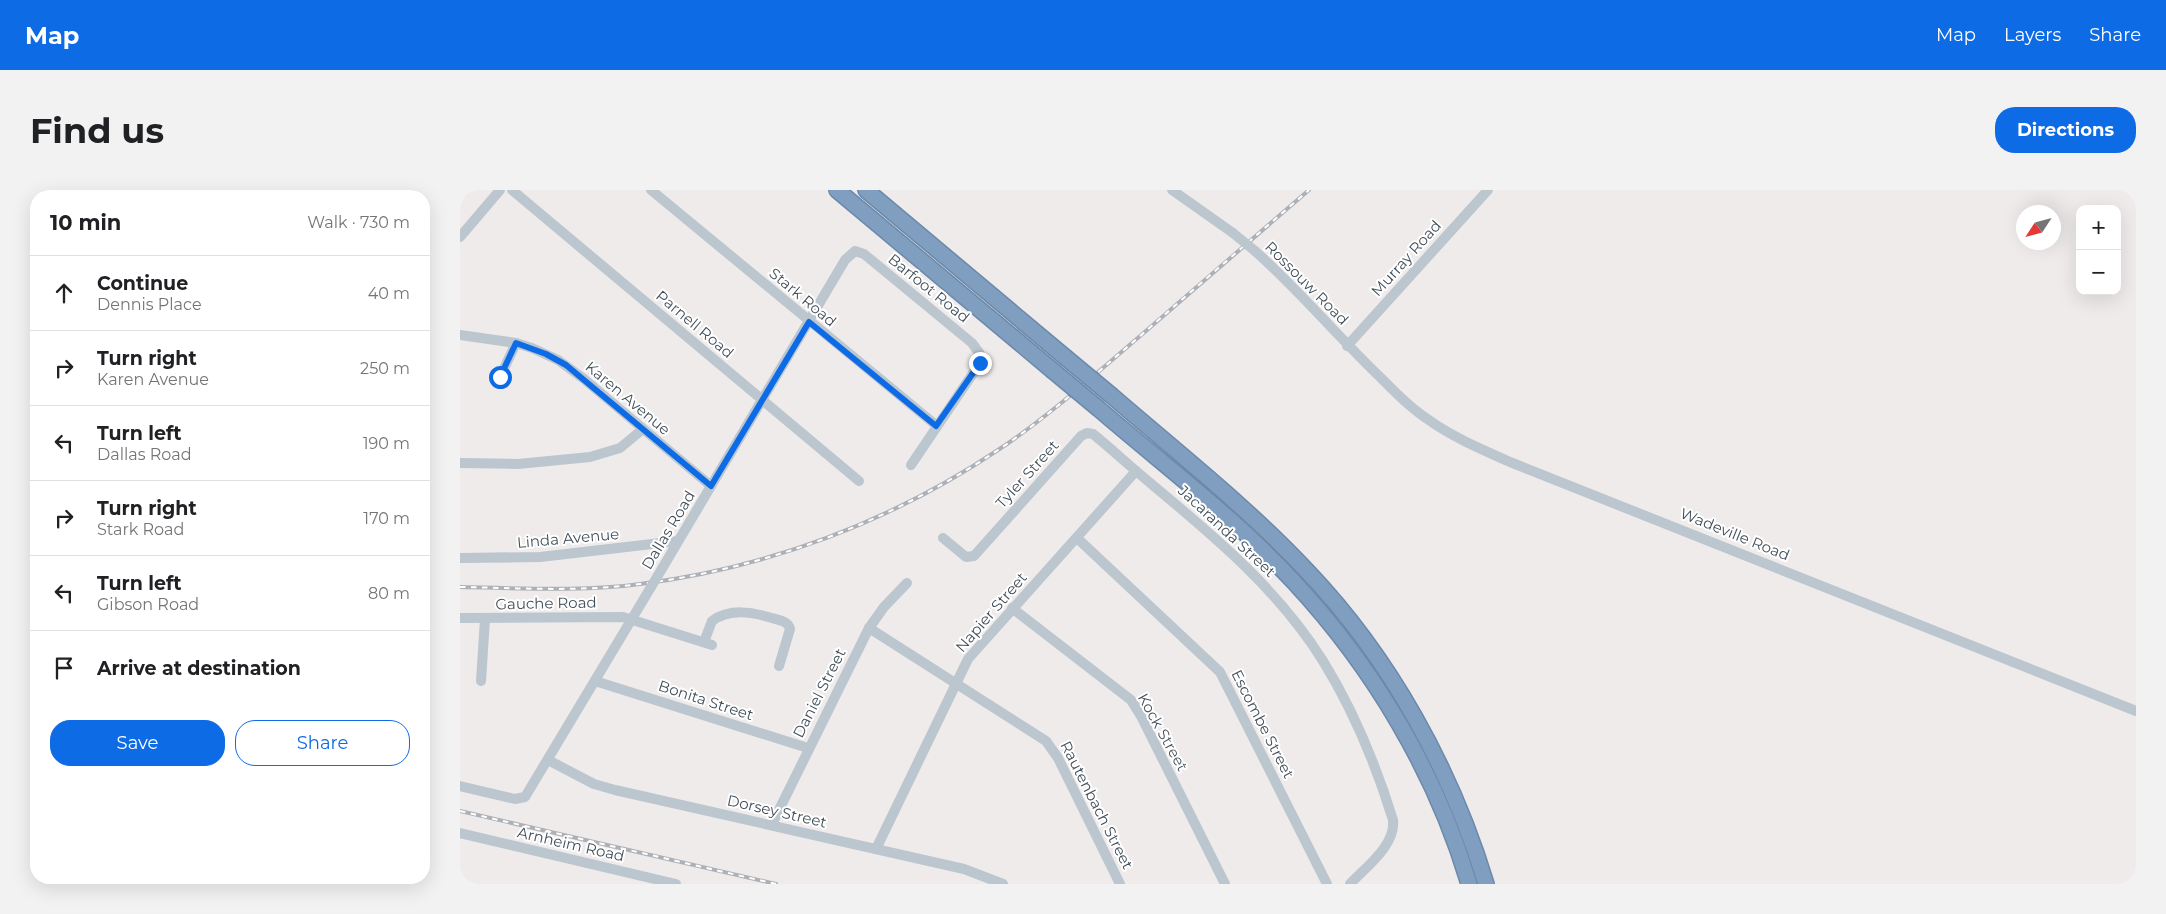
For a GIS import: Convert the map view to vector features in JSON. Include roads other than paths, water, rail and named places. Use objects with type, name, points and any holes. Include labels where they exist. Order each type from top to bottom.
[{"type":"highway","points":[[866,190],[1112,396],[1275,539],[1308,572],[1376,655],[1422,731],[1462,814],[1486,884]]},
{"type":"highway","points":[[878,190],[954,264]]},
{"type":"highway","points":[[838,192],[1226,516],[1294,582],[1330,622],[1362,666],[1409,742],[1447,822],[1469,884]]},
{"type":"street","points":[[460,237],[500,190]]},
{"type":"street","name":"Parnell Road","points":[[512,190],[859,481]]},
{"type":"street","name":"Stark Road","points":[[650,190],[936,426]]},
{"type":"street","name":"Rossouw Road","points":[[1172,190],[1255,251],[1283,276],[1347,346]]},
{"type":"street","name":"Murray Road","points":[[1347,346],[1488,190]]},
{"type":"street","name":"Dallas Road","points":[[460,786],[521,799],[526,796],[809,322],[844,260],[855,251]]},
{"type":"street","name":"Barfoot Road","points":[[855,251],[864,254],[972,343],[980,354],[980,363],[936,426]]},
{"type":"street","name":"Karen Avenue","points":[[460,335],[516,343],[546,354],[566,365],[711,486]]},
{"type":"street","points":[[500,377],[516,343]]},
{"type":"street","name":"Wadeville Road","points":[[1347,346],[1424,417],[1456,437],[1510,462],[2136,711]]},
{"type":"street","points":[[911,465],[936,426]]},
{"type":"street","points":[[460,463],[518,464],[597,456],[620,448],[643,429]]},
{"type":"street","name":"Tyler Street","points":[[943,538],[966,556],[974,556],[1075,443],[1087,433],[1093,434],[1136,471]]},
{"type":"street","name":"Napier Street","points":[[876,849],[956,683],[972,654],[1136,471]]},
{"type":"street","name":"Jacaranda Street","points":[[1136,471],[1244,563],[1265,585],[1303,632],[1335,682],[1364,739],[1386,795],[1393,820],[1394,833],[1350,884]]},
{"type":"street","name":"Escombe Street","points":[[1077,538],[1220,672],[1327,884]]},
{"type":"street","name":"Linda Avenue","points":[[460,558],[540,557],[678,542]]},
{"type":"street","name":"Daniel Street","points":[[772,824],[869,628],[884,607],[907,583]]},
{"type":"street","name":"Kock Street","points":[[1012,608],[1131,700],[1141,716],[1225,884]]},
{"type":"street","name":"Gauche Road","points":[[460,618],[616,616],[708,644],[712,621],[727,614],[752,612],[788,624],[790,629],[778,666]]},
{"type":"street","points":[[481,681],[485,619]]},
{"type":"street","name":"Rautenbach Street","points":[[869,628],[1046,740],[1058,758],[1120,884]]},
{"type":"street","name":"Bonita Street","points":[[595,680],[808,748]]},
{"type":"street","name":"Dorsey Street","points":[[548,760],[604,787],[964,869],[1003,884]]},
{"type":"street","name":"Arnheim Road","points":[[460,833],[655,881],[676,884]]},
{"type":"railway","points":[[460,587],[595,588],[688,577],[782,553],[827,538],[915,499],[998,450],[1035,424],[1309,190]]},
{"type":"railway","points":[[460,811],[776,884]]}]
